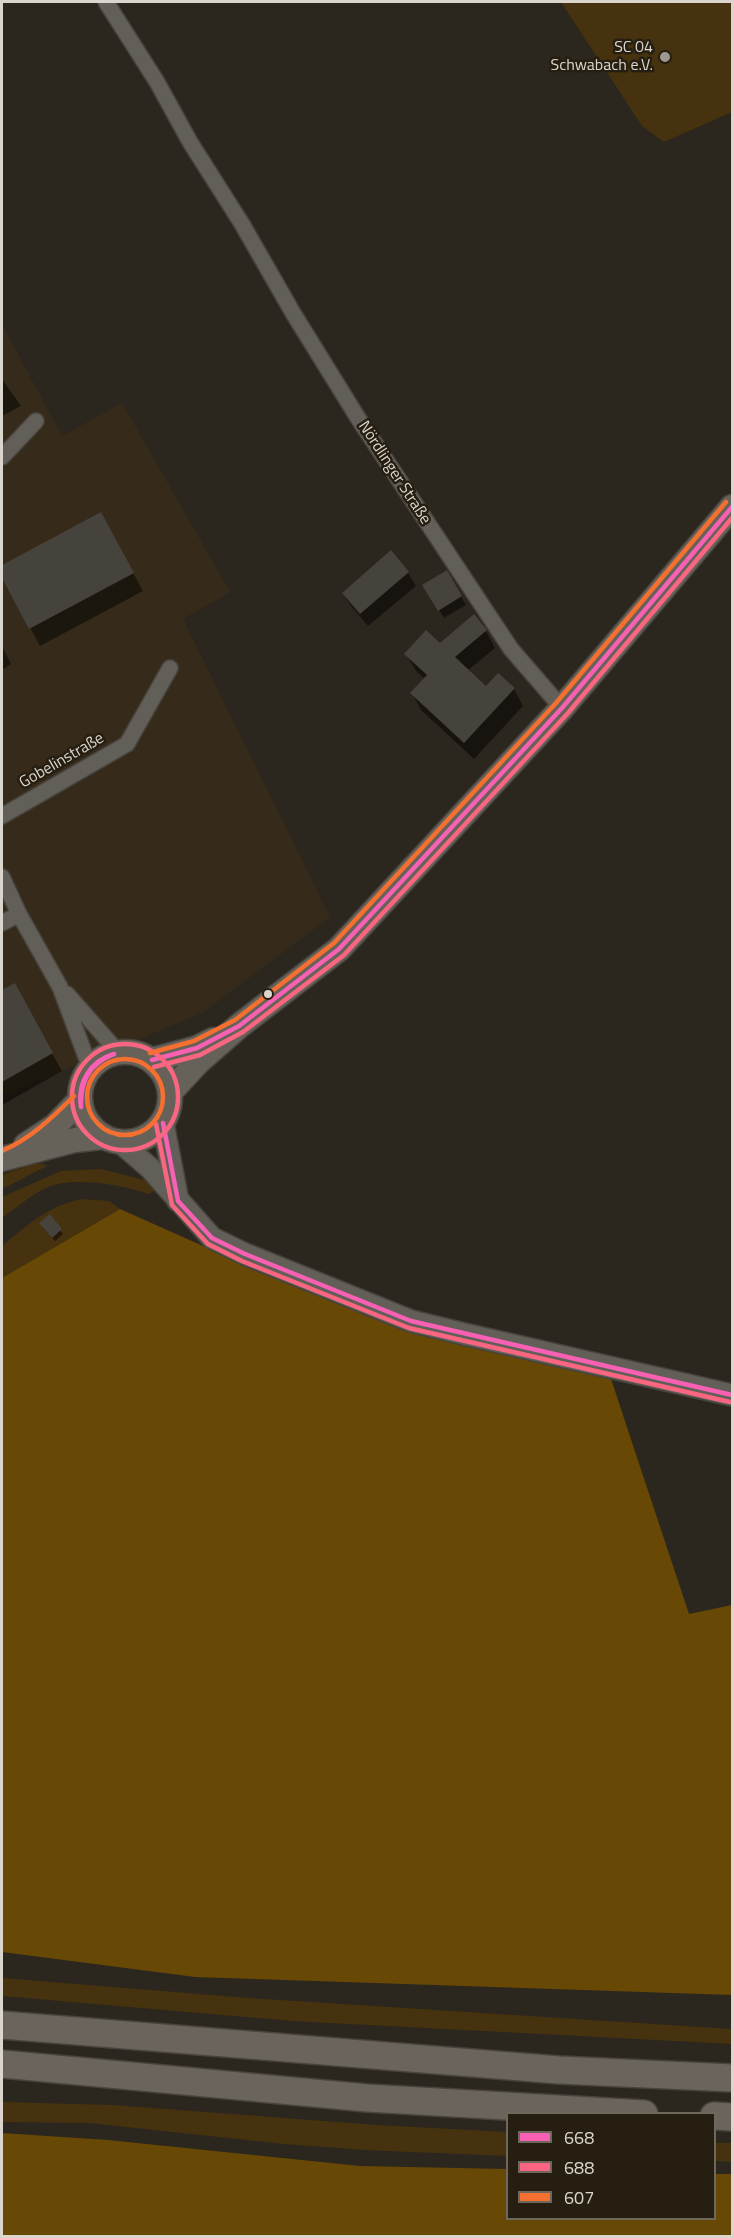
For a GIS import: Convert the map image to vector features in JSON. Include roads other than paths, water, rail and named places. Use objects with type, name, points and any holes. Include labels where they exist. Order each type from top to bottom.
[{"type":"highway","points":[[2,2025],[559,2070],[732,2078]]},
{"type":"highway","points":[[2,2064],[367,2098],[609,2112]]},
{"type":"highway","points":[[716,2116],[732,2116]]},
{"type":"main road","points":[[171,1092],[198,1062],[239,1026],[339,949],[562,708],[732,507]]},
{"type":"main road","points":[[152,1060],[197,1048],[239,1026]]},
{"type":"main road","points":[[7,1157],[75,1140],[133,1142],[155,1132],[163,1123],[171,1102],[171,1092],[161,1069],[152,1060],[130,1052],[118,1052],[98,1060],[90,1068],[80,1089],[79,1101],[83,1115],[91,1128],[112,1140]]},
{"type":"main road","points":[[7,1157],[55,1126],[79,1101]]},
{"type":"street","name":"Nördlinger Straße","points":[[106,2],[157,82],[292,313],[358,418],[511,649],[562,708]]},
{"type":"street","points":[[2,458],[36,421]]},
{"type":"street","name":"Gobelinstraße","points":[[2,816],[127,744],[170,668]]},
{"type":"street","points":[[2,877],[19,914],[60,987],[90,1068]]},
{"type":"street","points":[[2,923],[19,914]]},
{"type":"street","points":[[60,987],[118,1052]]},
{"type":"street","points":[[163,1123],[178,1201]]},
{"type":"street","points":[[112,1140],[150,1168],[212,1238],[245,1254],[411,1321],[732,1395]]},
{"type":"place","name":"SC 04 Schwabach e.V.","points":[[665,57]]}]
